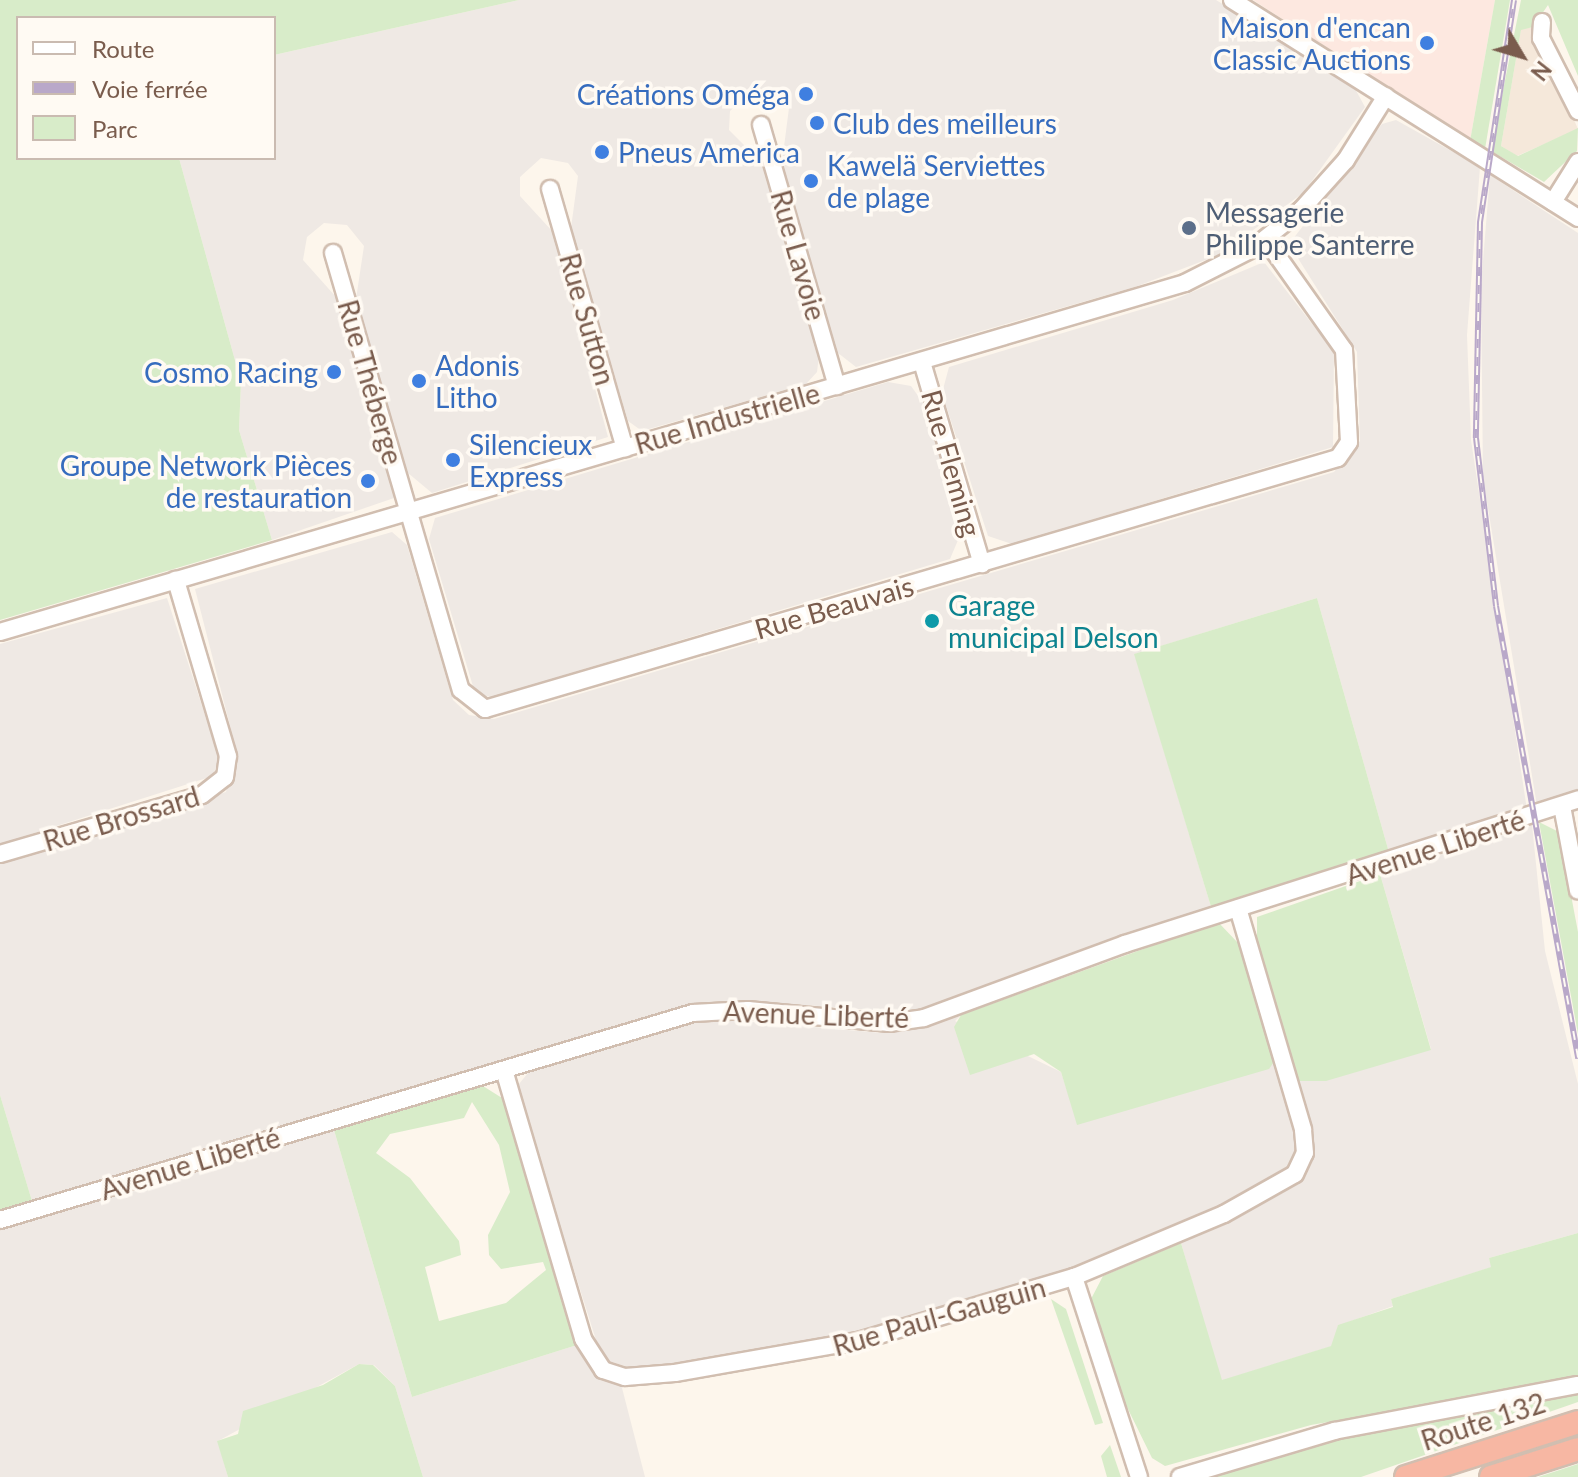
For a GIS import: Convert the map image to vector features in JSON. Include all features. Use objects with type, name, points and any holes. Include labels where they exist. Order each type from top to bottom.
[{"type":"highway","name":"Route 132","points":[[1406,1477],[1578,1422]]},
{"type":"highway","name":"Route 132","points":[[1491,1477],[1578,1449]]},
{"type":"street","points":[[1232,0],[1578,218]]},
{"type":"street","points":[[1542,22],[1541,38],[1578,111]]},
{"type":"street","name":"Rue Industrielle","points":[[0,632],[1185,283],[1266,240],[1336,174],[1386,96]]},
{"type":"street","name":"Rue Lavoie","points":[[761,125],[837,386]]},
{"type":"street","points":[[1553,202],[1578,162]]},
{"type":"street","name":"Rue Sutton","points":[[550,189],[625,448]]},
{"type":"street","name":"Rue Beauvais","points":[[409,511],[461,690],[485,709],[982,564],[1343,454],[1350,433],[1344,350],[1266,240]]},
{"type":"street","name":"Rue Théberge","points":[[333,253],[409,511]]},
{"type":"street","name":"Rue Fleming","points":[[922,362],[982,564]]},
{"type":"street","name":"Rue Brossard","points":[[0,854],[202,795],[225,777],[228,756],[176,580]]},
{"type":"street","name":"Avenue Liberté","points":[[0,1220],[709,1010],[912,1021],[1238,908],[1578,799]]},
{"type":"street","points":[[1562,806],[1578,891]]},
{"type":"street","name":"Rue Paul-Gauguin","points":[[504,1070],[583,1339],[609,1374],[684,1372],[833,1346],[1074,1277],[1249,1202],[1289,1180],[1304,1160],[1303,1129],[1238,908]]},
{"type":"street","points":[[1074,1277],[1139,1477]]},
{"type":"street","points":[[1180,1477],[1334,1431],[1578,1385]]},
{"type":"shaded area","points":[[519,0],[1216,0],[1353,85],[1365,107],[1304,192],[1221,254],[1135,287],[856,367],[838,353],[782,162],[789,108],[772,94],[750,92],[730,111],[729,130],[761,162],[819,356],[817,372],[806,384],[642,431],[628,421],[571,228],[578,176],[568,163],[541,158],[520,177],[520,196],[553,232],[608,437],[432,493],[408,473],[356,299],[364,246],[347,225],[324,223],[307,237],[303,260],[336,297],[394,498],[272,540],[239,430],[241,382],[180,160],[276,160],[276,55]]},
{"type":"shaded area","points":[[1253,0],[1495,0],[1470,141],[1403,96]]},
{"type":"shaded area","points":[[1533,27],[1578,129],[1517,156],[1501,146],[1521,29]]},
{"type":"shaded area","points":[[1396,120],[1480,167],[1467,335],[1471,440],[1527,810],[1390,856],[1317,598],[1135,654],[1212,910],[911,1013],[739,1000],[690,1004],[32,1201],[0,1095],[0,864],[226,792],[237,753],[195,589],[392,532],[407,545],[453,700],[469,715],[494,719],[1334,472],[1360,441],[1357,352],[1289,244],[1382,124]]},
{"type":"shaded area","points":[[1490,175],[1578,233],[1578,791],[1537,806],[1483,478],[1481,286]]},
{"type":"shaded area","points":[[1264,262],[1334,352],[1333,447],[1012,544],[988,536],[942,393],[949,367],[1173,300]]},
{"type":"shaded area","points":[[888,382],[911,386],[924,404],[961,533],[950,559],[491,697],[475,693],[429,539],[435,518]]},
{"type":"shaded area","points":[[167,598],[219,758],[213,776],[0,844],[0,644]]},
{"type":"shaded area","points":[[1532,825],[1545,951],[1578,1084],[1578,1233],[1489,1258],[1492,1267],[1391,1299],[1393,1306],[1338,1326],[1332,1346],[1221,1381],[1181,1243],[1283,1193],[1305,1174],[1314,1149],[1298,1081],[1431,1049],[1380,874]]},
{"type":"shaded area","points":[[961,1015],[955,1021],[1061,1072],[1078,1124],[1274,1062],[1298,1140],[1295,1160],[1279,1177],[1219,1207],[1089,1263],[866,1332],[635,1369],[602,1359],[520,1099],[519,1084],[528,1073],[710,1018],[882,1033]]},
{"type":"shaded area","points":[[334,1130],[412,1397],[577,1345],[597,1376],[621,1384],[645,1477],[423,1477],[395,1386],[374,1365],[359,1364],[218,1441],[228,1477],[0,1477],[0,1229]]},
{"type":"green space","points":[[0,0],[519,0],[276,55],[276,16],[16,16],[16,160],[180,160],[241,382],[239,430],[272,540],[0,620]]},
{"type":"green space","points":[[1495,0],[1510,0],[1485,149],[1470,141]]},
{"type":"green space","points":[[1521,0],[1578,0],[1578,76],[1548,5],[1533,27],[1521,30],[1501,146],[1518,156],[1578,128],[1577,151],[1544,182],[1491,151]]},
{"type":"green space","points":[[1317,598],[1390,856],[1212,910],[1134,654]]},
{"type":"green space","points":[[1539,822],[1559,832],[1578,932],[1578,1034]]},
{"type":"green space","points":[[1380,874],[1431,1050],[1326,1081],[1298,1081],[1257,946],[1257,917]]},
{"type":"green space","points":[[1218,922],[1239,944],[1274,1062],[1269,1069],[1077,1125],[1061,1072],[1034,1054],[970,1075],[954,1027],[961,1015]]},
{"type":"green space","points":[[483,1086],[502,1098],[577,1345],[412,1397],[334,1130]],"holes":[[[472,1102],[499,1145],[510,1192],[488,1235],[489,1255],[501,1269],[543,1262],[546,1270],[506,1303],[439,1321],[425,1267],[461,1255],[459,1241],[410,1178],[376,1153],[390,1134],[464,1118]]]},
{"type":"green space","points":[[0,1095],[32,1201],[0,1210]]},
{"type":"green space","points":[[1578,1233],[1578,1378],[1311,1425],[1165,1466],[1152,1458],[1125,1403],[1091,1299],[1103,1276],[1181,1243],[1222,1380],[1331,1346],[1338,1325],[1393,1307],[1391,1299],[1491,1267],[1489,1258]]},
{"type":"green space","points":[[1051,1299],[1066,1309],[1103,1423],[1095,1425]]},
{"type":"green space","points":[[359,1364],[373,1365],[395,1386],[423,1477],[228,1477],[217,1441],[238,1434],[243,1411],[323,1385]]},
{"type":"green space","points":[[1578,1390],[1578,1402],[1361,1477],[1199,1477],[1388,1426]]},
{"type":"green space","points":[[1110,1445],[1121,1477],[1107,1477],[1101,1456]]},
{"type":"green space","points":[[1578,1464],[1578,1477],[1538,1477]]},
{"type":"railway","points":[[1514,0],[1480,222],[1476,438],[1496,606],[1578,1059]]},
{"type":"place","name":"Maison d'encan Classic Auctions","points":[[1427,43]]},
{"type":"place","name":"Créations Oméga","points":[[806,94]]},
{"type":"place","name":"Club des meilleurs","points":[[817,123]]},
{"type":"place","name":"Pneus America","points":[[602,152]]},
{"type":"place","name":"Kawelä Serviettes de plage","points":[[811,181]]},
{"type":"place","name":"Messagerie Philippe Santerre","points":[[1189,228]]},
{"type":"place","name":"Cosmo Racing","points":[[334,372]]},
{"type":"place","name":"Adonis Litho","points":[[419,381]]},
{"type":"place","name":"Silencieux Express","points":[[453,460]]},
{"type":"place","name":"Groupe Network Pièces de restauration","points":[[368,481]]},
{"type":"place","name":"Garage municipal Delson","points":[[932,621]]}]
